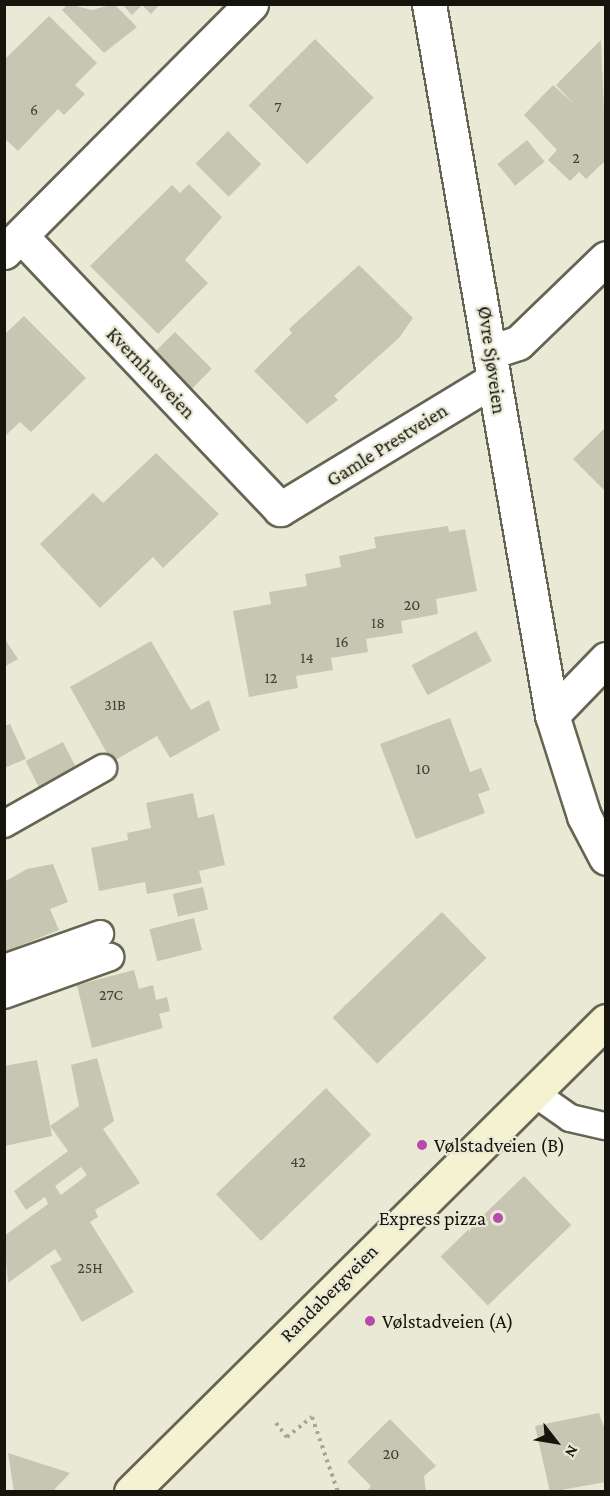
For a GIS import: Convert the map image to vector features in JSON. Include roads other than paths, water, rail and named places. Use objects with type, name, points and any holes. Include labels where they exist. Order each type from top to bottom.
[{"type":"main road","name":"Randabergveien","points":[[131,1491],[606,1021]]},
{"type":"street","name":"Kvernhusveien","points":[[251,4],[13,244],[280,509]]},
{"type":"street","name":"Øvre Sjøveien","points":[[429,4],[552,715],[584,816],[606,858]]},
{"type":"street","name":"Gamle Prestveien","points":[[280,509],[493,365],[606,258]]},
{"type":"street","points":[[552,715],[606,659]]},
{"type":"lane","points":[[4,824],[103,768]]},
{"type":"lane","points":[[4,968],[105,945],[4,995]]},
{"type":"lane","points":[[533,1092],[570,1118],[606,1126]]},
{"type":"place","name":"Vølstadveien (B)","points":[[422,1145]]},
{"type":"place","name":"Express pizza","points":[[498,1218]]},
{"type":"place","name":"Vølstadveien (A)","points":[[370,1321]]}]
